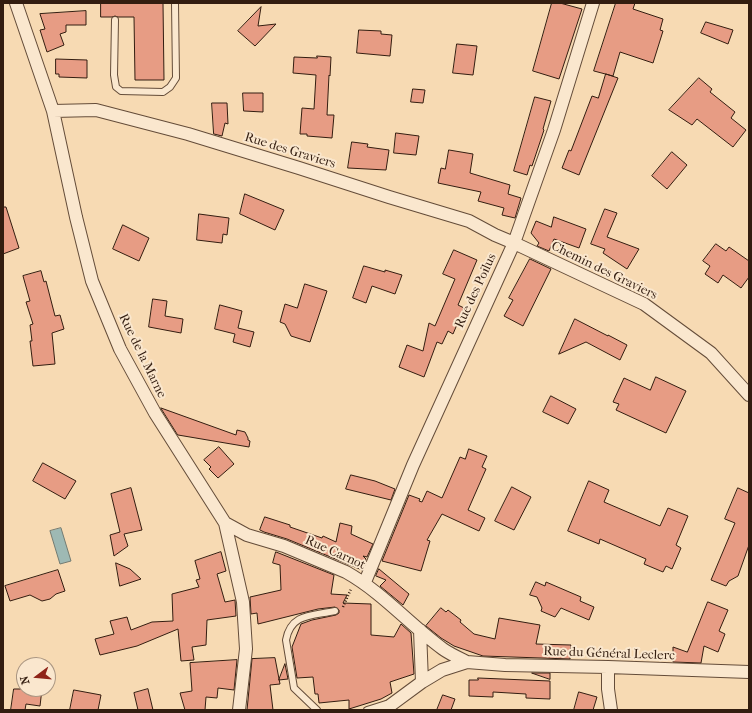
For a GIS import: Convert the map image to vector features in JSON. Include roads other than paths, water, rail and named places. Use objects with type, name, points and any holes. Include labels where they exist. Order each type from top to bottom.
[{"type":"street","name":"Rue de la Marne","points":[[16,3],[52,111],[92,281],[120,350],[155,413],[225,523],[243,602],[246,649],[239,710]]},
{"type":"street","name":"Rue des Poilus","points":[[360,579],[514,243],[554,130],[593,3]]},
{"type":"street","name":"Rue des Graviers","points":[[52,111],[96,110],[188,134],[469,221],[514,243]]},
{"type":"street","name":"Chemin des Graviers","points":[[514,243],[644,304],[711,353],[749,395]]},
{"type":"street","name":"Rue Carnot","points":[[225,523],[247,535],[284,546],[360,579],[444,650],[468,662]]},
{"type":"street","points":[[420,630],[422,682]]},
{"type":"street","points":[[384,710],[422,682],[442,670],[468,662]]},
{"type":"street","name":"Rue du Général Leclerc","points":[[468,662],[505,665],[749,672]]},
{"type":"street","points":[[608,667],[608,689],[611,710]]},
{"type":"lane","points":[[115,20],[114,75],[116,87],[121,91],[163,92],[170,87],[176,78],[175,3]]},
{"type":"lane","points":[[317,710],[294,688],[286,640],[292,624],[298,619],[335,611]]},
{"type":"lane","points":[[367,710],[396,702]]},
{"type":"water","points":[[61,528],[71,561],[60,564],[50,531]]}]
